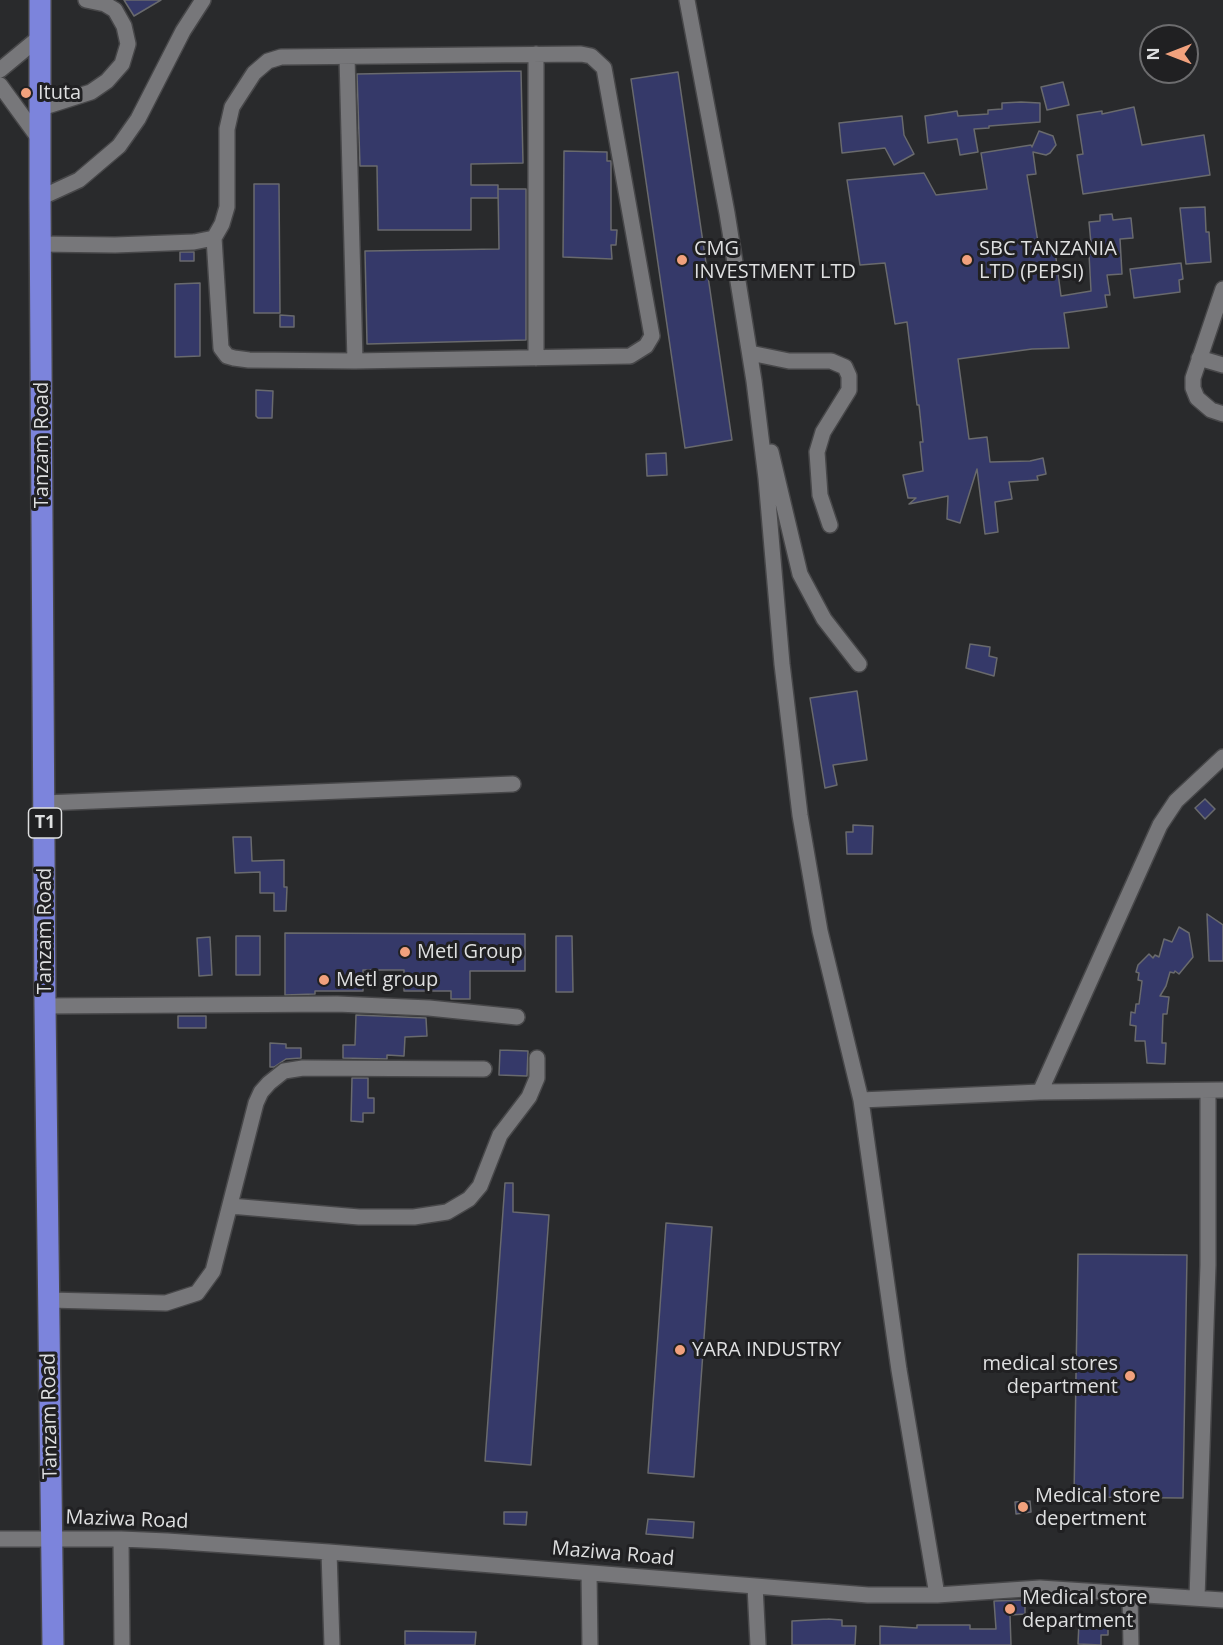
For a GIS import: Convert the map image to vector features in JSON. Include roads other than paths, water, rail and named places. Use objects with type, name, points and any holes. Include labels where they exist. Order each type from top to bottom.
[{"type":"highway","name":"Tanzam Road","points":[[40,0],[45,1006],[53,1645]]},
{"type":"street","points":[[41,108],[91,92],[108,81],[122,64],[128,44],[124,26],[115,10],[105,4],[86,0]]},
{"type":"street","points":[[40,198],[79,180],[119,146],[138,119],[183,31],[203,0]]},
{"type":"street","points":[[687,0],[728,213],[750,353],[771,524],[782,664],[800,815],[820,931],[861,1100],[899,1370],[937,1594]]},
{"type":"street","points":[[0,70],[41,36]]},
{"type":"street","points":[[536,54],[536,358]]},
{"type":"street","points":[[536,54],[591,56],[604,68],[652,336],[646,346],[630,356],[355,361],[249,360],[227,356],[221,348],[214,238],[222,224],[227,207],[227,129],[232,107],[254,73],[268,61],[281,57],[347,57],[536,54]]},
{"type":"street","points":[[347,57],[355,361]]},
{"type":"street","points":[[0,85],[40,140]]},
{"type":"street","points":[[40,244],[195,242],[214,238]]},
{"type":"street","points":[[1223,289],[1193,378],[1193,388],[1197,398],[1211,410],[1223,414]]},
{"type":"street","points":[[750,353],[789,361],[831,361],[845,367],[849,376],[849,390],[826,427],[817,452],[820,495],[830,525]]},
{"type":"street","points":[[1199,358],[1223,365]]},
{"type":"street","points":[[759,421],[774,464],[800,574],[824,619],[859,664]]},
{"type":"street","points":[[1040,1092],[1160,825],[1176,801],[1223,757]]},
{"type":"street","points":[[45,802],[513,784]]},
{"type":"street","points":[[45,1006],[337,1004],[429,1008],[516,1017]]},
{"type":"street","points":[[230,1206],[359,1217],[414,1217],[447,1212],[469,1199],[480,1186],[500,1135],[529,1097],[537,1078],[537,1058]]},
{"type":"street","points":[[49,1300],[166,1303],[197,1293],[213,1271],[256,1103],[268,1083],[284,1071],[303,1068],[484,1069]]},
{"type":"street","points":[[861,1100],[1040,1092],[1215,1090],[1197,1598]]},
{"type":"street","name":"Maziwa Road","points":[[0,1539],[121,1539],[329,1552],[868,1595],[937,1594],[1040,1588],[1223,1600]]},
{"type":"street","points":[[121,1539],[122,1645]]},
{"type":"street","points":[[329,1552],[332,1645]]},
{"type":"street","points":[[589,1573],[590,1645]]},
{"type":"street","points":[[755,1586],[758,1645]]},
{"type":"street","points":[[1130,1594],[1131,1645]]},
{"type":"place","name":"Ituta","points":[[26,93]]},
{"type":"place","name":"CMG INVESTMENT LTD","points":[[682,260]]},
{"type":"place","name":"SBC TANZANIA LTD (PEPSI)","points":[[967,260]]},
{"type":"place","name":"Metl Group","points":[[405,952]]},
{"type":"place","name":"Metl group","points":[[324,980]]},
{"type":"place","name":"YARA INDUSTRY","points":[[680,1350]]},
{"type":"place","name":"medical stores department","points":[[1130,1376]]},
{"type":"place","name":"Medical store depertment","points":[[1023,1507]]},
{"type":"place","name":"Medical store department","points":[[1010,1609]]}]
